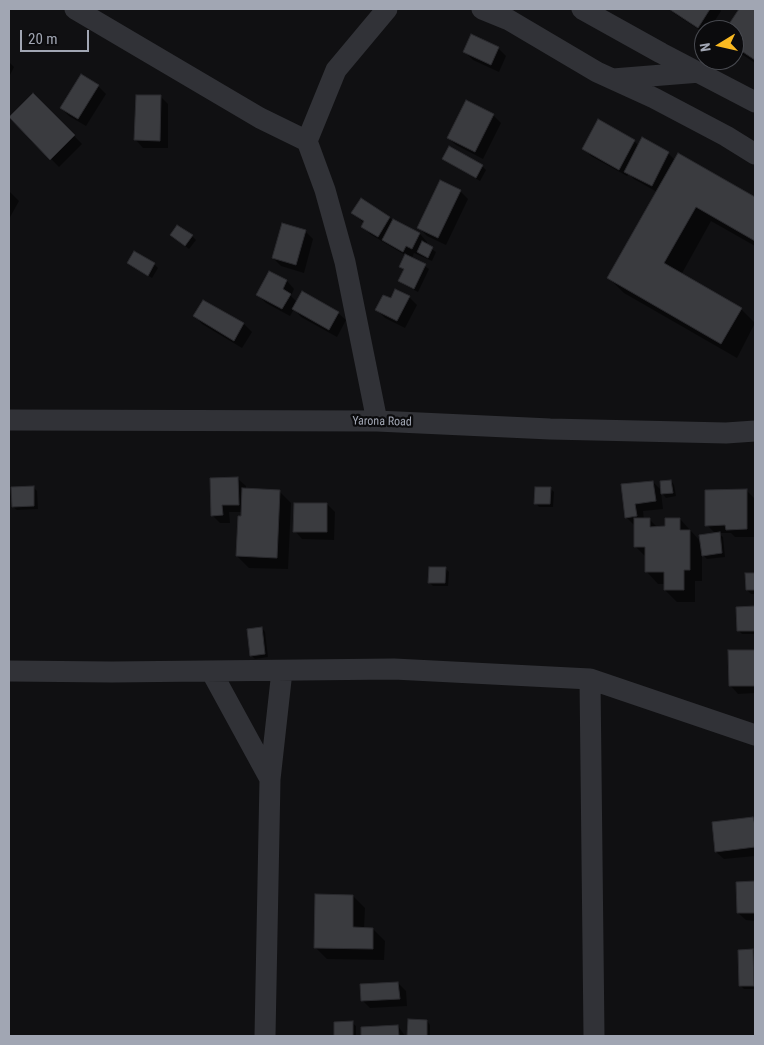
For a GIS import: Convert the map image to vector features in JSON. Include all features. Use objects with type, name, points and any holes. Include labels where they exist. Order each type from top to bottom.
[{"type":"street","points":[[75,9],[260,118],[307,141]]},
{"type":"street","points":[[378,421],[344,262],[325,190],[307,141],[336,70],[387,9]]},
{"type":"street","points":[[482,9],[509,20],[588,67],[662,102],[726,136],[755,154]]},
{"type":"street","points":[[582,9],[660,53],[755,102]]},
{"type":"street","points":[[613,79],[700,72]]},
{"type":"street","name":"Yarona Road","points":[[9,420],[378,421],[726,433],[755,431]]},
{"type":"street","points":[[9,671],[394,670],[590,679],[755,735]]},
{"type":"street","points":[[211,671],[270,779]]},
{"type":"street","points":[[265,1036],[270,779],[282,671]]},
{"type":"street","points":[[590,679],[594,1036]]},
{"type":"building","points":[[669,9],[710,9],[703,20],[694,20],[694,25]]},
{"type":"building","points":[[739,9],[755,9],[755,60],[744,53],[744,20],[732,20]]},
{"type":"building","points":[[471,34],[499,47],[491,65],[463,52]]},
{"type":"building","points":[[81,74],[99,85],[78,119],[60,108]]},
{"type":"building","points":[[33,93],[75,135],[50,160],[9,117]]},
{"type":"building","points":[[136,95],[161,95],[160,141],[134,140]]},
{"type":"building","points":[[466,100],[494,114],[475,152],[447,138]]},
{"type":"building","points":[[598,119],[635,140],[619,170],[582,149]]},
{"type":"building","points":[[642,137],[669,152],[652,186],[624,172]]},
{"type":"building","points":[[449,146],[483,165],[476,178],[442,159]]},
{"type":"building","points":[[678,153],[755,197],[755,241],[696,207],[664,263],[742,308],[721,344],[607,278]]},
{"type":"building","points":[[440,180],[461,190],[438,238],[417,228]]},
{"type":"building","points":[[361,198],[390,217],[378,237],[361,227],[364,221],[351,213]]},
{"type":"building","points":[[393,219],[420,233],[412,249],[406,246],[403,252],[382,240]]},
{"type":"building","points":[[282,223],[306,230],[296,265],[272,258]]},
{"type":"building","points":[[177,225],[193,235],[185,246],[170,235]]},
{"type":"building","points":[[422,241],[433,247],[428,258],[417,252]]},
{"type":"building","points":[[134,251],[155,263],[148,276],[127,263]]},
{"type":"building","points":[[405,254],[426,264],[414,289],[398,281],[404,269],[399,267]]},
{"type":"building","points":[[269,271],[287,280],[283,289],[291,294],[282,309],[256,295]]},
{"type":"building","points":[[395,289],[410,296],[397,321],[375,310],[383,295],[391,298]]},
{"type":"building","points":[[302,291],[339,312],[329,330],[292,309]]},
{"type":"building","points":[[203,300],[244,323],[234,341],[193,316]]},
{"type":"building","points":[[238,477],[239,505],[222,505],[223,515],[211,516],[210,478]]},
{"type":"building","points":[[671,480],[673,493],[661,494],[660,481]]},
{"type":"building","points":[[653,481],[656,501],[635,504],[637,516],[625,518],[621,484]]},
{"type":"building","points":[[34,486],[34,506],[12,507],[11,487]]},
{"type":"building","points":[[535,487],[551,487],[550,504],[534,504]]},
{"type":"building","points":[[242,488],[280,490],[277,558],[236,556],[238,516],[241,516]]},
{"type":"building","points":[[747,489],[747,529],[726,530],[725,525],[705,526],[705,490]]},
{"type":"building","points":[[294,503],[327,503],[327,532],[293,532]]},
{"type":"building","points":[[634,518],[650,518],[650,527],[665,526],[665,518],[680,518],[680,530],[690,530],[690,570],[684,570],[684,590],[664,590],[664,572],[645,572],[645,547],[634,547]]},
{"type":"building","points":[[720,532],[722,553],[702,556],[699,535]]},
{"type":"building","points":[[429,567],[446,567],[445,583],[428,583]]},
{"type":"building","points":[[745,573],[755,573],[755,590],[746,590]]},
{"type":"building","points":[[755,606],[755,631],[737,631],[736,607]]},
{"type":"building","points":[[262,627],[265,654],[250,656],[247,629]]},
{"type":"building","points":[[728,650],[755,650],[755,686],[729,686]]},
{"type":"building","points":[[753,817],[755,847],[715,852],[712,822]]},
{"type":"building","points":[[755,881],[755,913],[737,913],[736,882]]},
{"type":"building","points":[[315,894],[353,895],[353,927],[373,928],[373,949],[314,948]]},
{"type":"building","points":[[753,949],[754,986],[739,986],[738,950]]},
{"type":"building","points":[[398,982],[400,999],[361,1001],[360,984]]},
{"type":"building","points":[[408,1019],[427,1020],[427,1036],[407,1036]]},
{"type":"building","points":[[353,1021],[353,1036],[334,1036],[334,1022]]},
{"type":"building","points":[[398,1025],[399,1036],[361,1036],[361,1027]]}]
